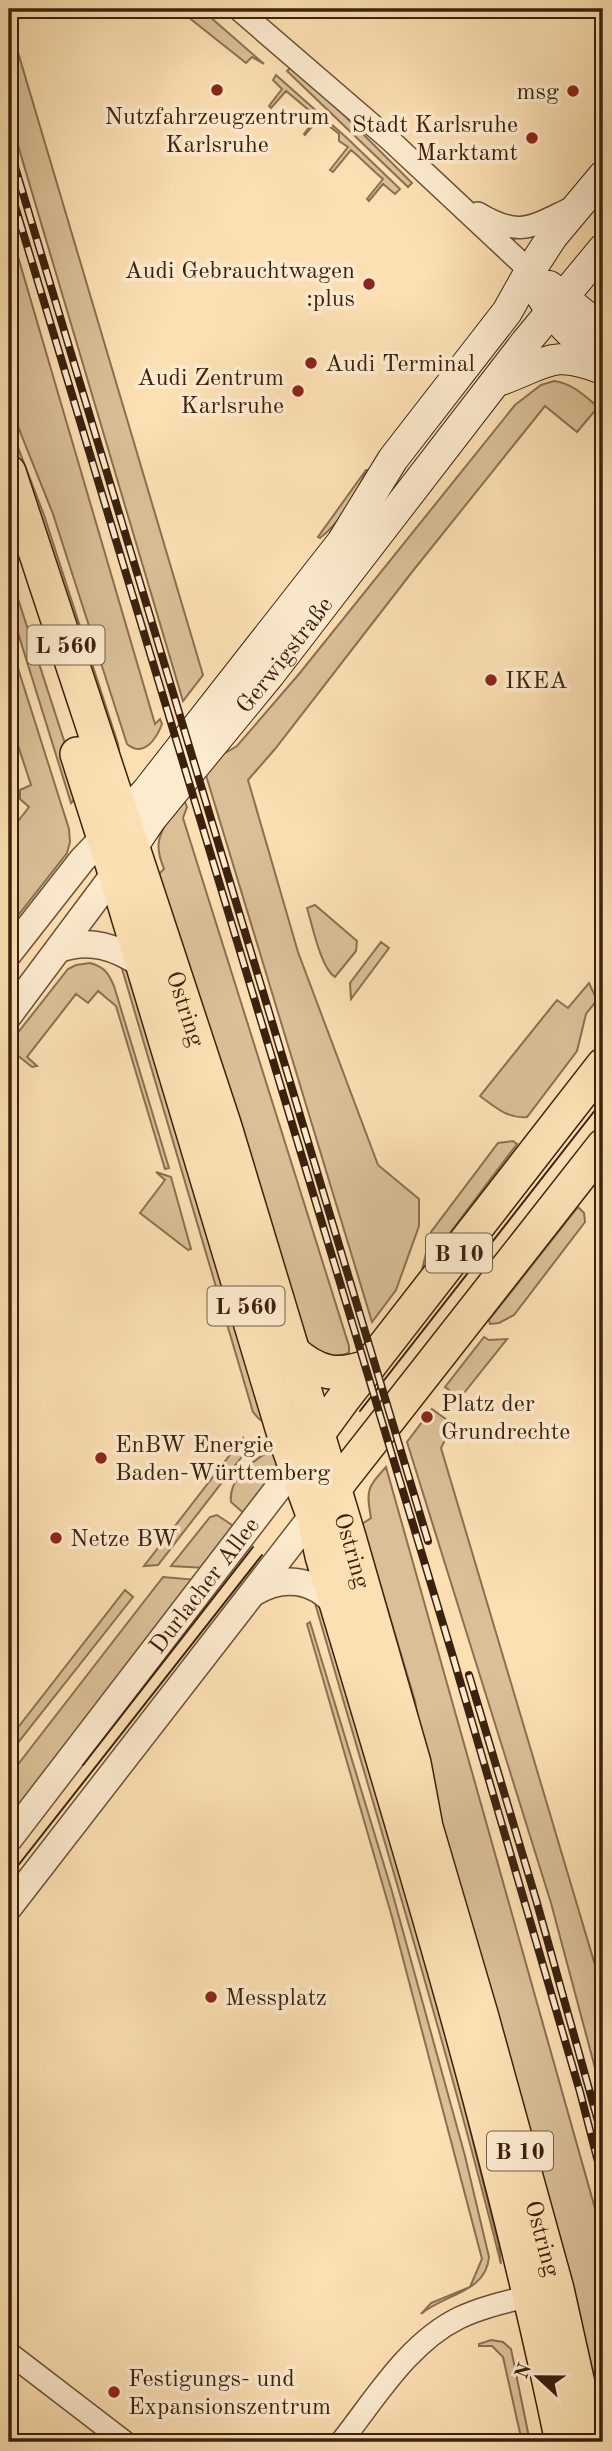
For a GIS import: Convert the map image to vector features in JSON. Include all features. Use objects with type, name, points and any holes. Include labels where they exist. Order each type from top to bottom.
[{"type":"main road","name":"Gerwigstraße","points":[[120,833],[342,542],[393,458],[508,312],[530,271],[576,205],[603,176]]},
{"type":"main road","name":"Gerwigstraße","points":[[120,833],[151,819],[270,674],[557,304],[603,250]]},
{"type":"main road","points":[[530,271],[603,362]]},
{"type":"main road","points":[[557,304],[603,330]]},
{"type":"main road","points":[[497,381],[529,366],[556,358],[603,369]]},
{"type":"main road","name":"Ostring","points":[[9,472],[120,833],[116,873],[143,965],[313,1515],[321,1556],[464,2043],[591,2442]]},
{"type":"main road","name":"Ostring","points":[[9,542],[120,833],[225,1127],[411,1752],[426,1827],[481,2014],[543,2293],[562,2442]]},
{"type":"main road","name":"Durlacher Allee","points":[[296,1465],[369,1366],[603,1065]]},
{"type":"main road","name":"Durlacher Allee","points":[[313,1515],[603,1146]]},
{"type":"main road","points":[[293,1353],[312,1367],[330,1372],[344,1374],[369,1366]]},
{"type":"street","points":[[238,9],[455,199],[530,271]]},
{"type":"street","points":[[455,199],[487,218],[518,229],[528,228],[576,205]]},
{"type":"street","name":"Gerwigstraße","points":[[9,953],[82,860],[120,833]]},
{"type":"street","points":[[9,1015],[116,873]]},
{"type":"street","points":[[59,949],[71,945],[96,944],[121,951],[143,965]]},
{"type":"street","name":"Durlacher Allee","points":[[9,1839],[296,1465]]},
{"type":"street","name":"Durlacher Allee","points":[[9,1907],[313,1515]]},
{"type":"street","points":[[253,1593],[272,1584],[293,1581],[314,1586],[337,1605]]},
{"type":"street","points":[[341,2442],[407,2358],[437,2331],[461,2317],[543,2293]]},
{"type":"street","points":[[9,2353],[125,2442]]},
{"type":"shaded area","points":[[178,9],[201,9],[264,64],[252,57],[246,63]]},
{"type":"shaded area","points":[[9,22],[203,675],[183,701],[9,115]]},
{"type":"shaded area","points":[[291,67],[412,183],[408,187],[287,71]]},
{"type":"shaded area","points":[[276,75],[400,189],[395,194],[383,184],[369,201],[367,199],[383,179],[351,150],[333,172],[330,170],[348,147],[339,141],[339,134],[319,118],[305,135],[317,117],[286,91],[271,108],[269,106],[282,89],[273,80]]},
{"type":"shaded area","points":[[9,226],[155,724],[160,719],[162,724],[153,741],[144,748],[133,748],[127,744],[53,514],[9,404]]},
{"type":"shaded area","points":[[554,381],[572,387],[598,407],[577,432],[545,406],[248,780],[298,952],[378,1165],[419,1199],[419,1226],[396,1290],[372,1322],[205,772],[220,756],[237,746],[299,674],[515,405],[541,385]]},
{"type":"shaded area","points":[[9,424],[44,515],[118,744],[119,750],[114,755],[9,451]]},
{"type":"shaded area","points":[[366,470],[341,516],[328,531],[318,537]]},
{"type":"shaded area","points":[[9,571],[81,793],[71,803],[9,604]]},
{"type":"shaded area","points":[[9,640],[69,829],[70,842],[67,853],[9,927],[9,833],[29,807],[20,799],[20,790],[31,785],[9,718]]},
{"type":"shaded area","points":[[185,802],[187,807],[183,818],[349,1353],[329,1356],[300,1341],[157,876],[164,869],[159,854],[160,836],[175,810]]},
{"type":"shaded area","points":[[315,905],[357,941],[356,951],[335,977],[325,965],[314,935],[307,908]]},
{"type":"shaded area","points":[[381,942],[389,948],[351,999],[350,983]]},
{"type":"shaded area","points":[[120,962],[131,972],[265,1422],[253,1412]]},
{"type":"shaded area","points":[[90,963],[105,971],[114,986],[169,1168],[165,1169],[116,1006],[98,991],[88,1003],[76,994],[27,1057],[37,1066],[32,1067],[12,1051],[9,1044],[68,969]]},
{"type":"shaded area","points":[[589,983],[597,1000],[586,1014],[577,1051],[527,1117],[508,1114],[480,1096],[557,1000],[568,1008]]},
{"type":"shaded area","points":[[513,1141],[517,1144],[422,1270],[431,1232],[498,1143]]},
{"type":"shaded area","points":[[156,1172],[171,1177],[191,1249],[188,1250],[140,1213],[165,1180]]},
{"type":"shaded area","points":[[578,1207],[584,1213],[585,1222],[514,1315],[499,1323],[490,1324],[489,1320]]},
{"type":"shaded area","points":[[484,1337],[489,1340],[507,1339],[460,1398],[445,1387]]},
{"type":"shaded area","points":[[432,1409],[447,1420],[451,1428],[441,1448],[603,1992],[603,2098],[551,1903],[407,1442]]},
{"type":"shaded area","points":[[243,1438],[247,1450],[158,1565],[144,1566]]},
{"type":"shaded area","points":[[278,1446],[276,1473],[247,1516],[231,1502],[234,1484],[246,1468]]},
{"type":"shaded area","points":[[386,1467],[603,2237],[603,2442],[439,1842],[415,1701],[362,1524],[371,1518],[370,1490]]},
{"type":"shaded area","points":[[217,1515],[238,1529],[207,1568],[171,1566],[210,1517]]},
{"type":"shaded area","points":[[163,1577],[198,1580],[9,1820],[9,1776]]},
{"type":"shaded area","points":[[125,1590],[133,1597],[9,1754],[9,1739]]},
{"type":"shaded area","points":[[313,1596],[326,1609],[454,2066],[499,2246],[501,2264],[434,2012]]},
{"type":"shaded area","points":[[310,1622],[391,1888],[465,2156],[489,2257],[486,2269],[470,2287],[482,2259],[392,1917],[307,1624]]},
{"type":"shaded area","points":[[470,2287],[430,2307],[421,2314],[431,2303]]},
{"type":"shaded area","points":[[491,2340],[503,2342],[511,2349],[530,2442],[522,2442],[503,2357],[492,2346],[479,2346]]},
{"type":"tram line","points":[[360,1411],[603,1100]]},
{"type":"tram line","points":[[83,1765],[253,1547]]},
{"type":"tram line","points":[[9,1877],[262,1555]]},
{"type":"railway","points":[[9,147],[428,1541]]},
{"type":"railway","points":[[9,186],[453,1657],[580,2092],[603,2181]]},
{"type":"railway","points":[[469,1675],[603,2139]]},
{"type":"place","name":"Nutzfahrzeugzentrum Karlsruhe","points":[[217,90]]},
{"type":"place","name":"msg","points":[[573,91]]},
{"type":"place","name":"Stadt Karlsruhe Marktamt","points":[[532,138]]},
{"type":"place","name":"Audi Gebrauchtwagen :plus","points":[[369,284]]},
{"type":"place","name":"Audi Terminal","points":[[311,363]]},
{"type":"place","name":"Audi Zentrum Karlsruhe","points":[[298,391]]},
{"type":"place","name":"IKEA","points":[[491,680]]},
{"type":"place","name":"Platz der Grundrechte","points":[[427,1417]]},
{"type":"place","name":"EnBW Energie Baden-Württemberg","points":[[101,1458]]},
{"type":"place","name":"Netze BW","points":[[56,1538]]},
{"type":"place","name":"Messplatz","points":[[211,1997]]},
{"type":"place","name":"Festigungs- und Expansionszentrum","points":[[114,2392]]}]
